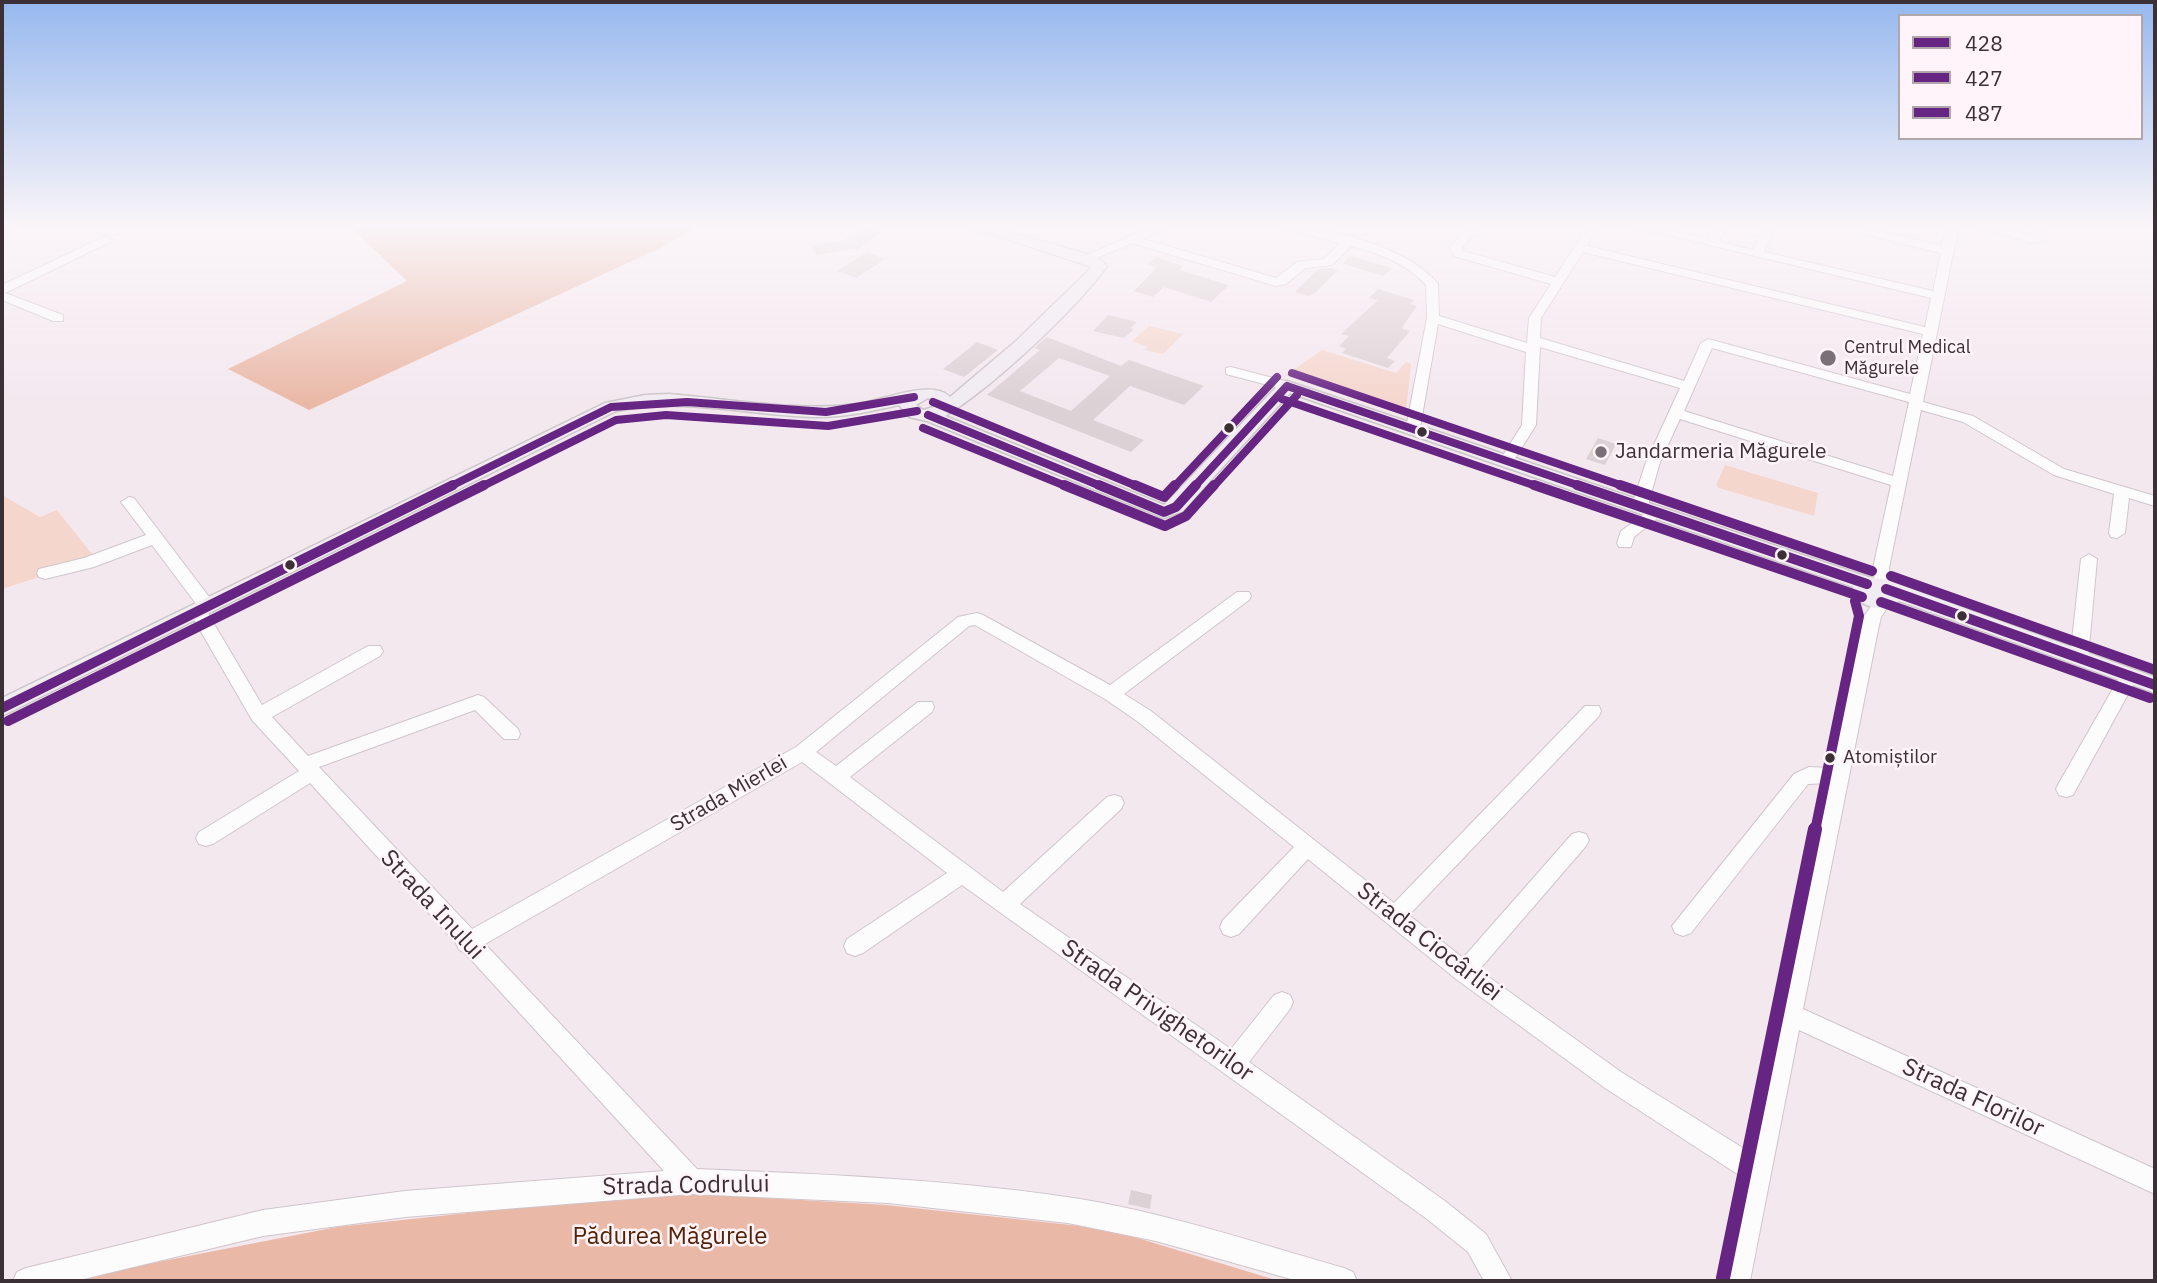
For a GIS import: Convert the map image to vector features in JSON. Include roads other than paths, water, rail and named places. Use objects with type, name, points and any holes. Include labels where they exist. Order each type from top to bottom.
[{"type":"main road","points":[[931,409],[977,383],[1082,285]]},
{"type":"main road","points":[[2,708],[597,412],[622,404],[656,399],[815,412],[878,405],[931,409],[1164,512],[1176,507],[1287,386],[1835,573],[1876,592],[1927,606],[2155,685]]},
{"type":"street","points":[[1413,428],[1433,318],[1434,293],[1430,285]]},
{"type":"street","points":[[1507,460],[1529,425],[1532,344],[1539,309],[1556,285]]},
{"type":"street","points":[[1735,285],[1931,332]]},
{"type":"street","points":[[1889,285],[1938,296]]},
{"type":"street","points":[[1737,1281],[1940,285]]},
{"type":"street","points":[[2,296],[58,318]]},
{"type":"street","points":[[1433,318],[1687,386]]},
{"type":"street","points":[[1625,543],[1627,535],[1647,508],[1653,463],[1708,343],[1968,419],[2051,468],[2155,501]]},
{"type":"street","points":[[1231,371],[1287,386]]},
{"type":"street","points":[[1674,414],[1899,483]]},
{"type":"street","points":[[2117,533],[2122,491]]},
{"type":"street","name":"Strada Inului","points":[[129,502],[157,537],[202,609],[259,715],[467,943],[691,1181]]},
{"type":"street","points":[[45,573],[88,563],[157,537]]},
{"type":"street","points":[[2078,658],[2089,559]]},
{"type":"street","points":[[1111,694],[1243,596]]},
{"type":"street","name":"Strada Ciocârliei","points":[[973,618],[1111,694],[1166,733],[1464,972],[1613,1080],[1759,1172]]},
{"type":"street","name":"Strada Mierlei","points":[[467,943],[803,752],[964,621],[973,618]]},
{"type":"street","points":[[259,715],[374,651]]},
{"type":"street","points":[[2066,789],[2129,676]]},
{"type":"street","points":[[206,838],[308,769],[478,702],[511,734]]},
{"type":"street","points":[[836,777],[926,707]]},
{"type":"street","points":[[1395,916],[1592,711]]},
{"type":"street","name":"Strada Privighetorilor","points":[[803,752],[1004,905],[1233,1064],[1469,1236],[1485,1253],[1499,1281]]},
{"type":"street","points":[[1683,926],[1801,779],[1809,775],[1839,776]]},
{"type":"street","points":[[1004,905],[1114,803]]},
{"type":"street","points":[[1464,972],[1579,839]]},
{"type":"street","points":[[1231,927],[1307,847]]},
{"type":"street","points":[[855,946],[962,874]]},
{"type":"street","points":[[1233,1064],[1282,1002]]},
{"type":"street","name":"Strada Florilor","points":[[1791,1014],[2155,1182]]},
{"type":"street","name":"Strada Codrului","points":[[26,1281],[152,1248],[263,1223],[405,1204],[691,1181],[888,1190],[1079,1212],[1156,1228],[1344,1281]]},
{"type":"place","name":"Centrul Medical Măgurele","points":[[1828,358]]},
{"type":"place","name":"Jandarmeria Măgurele","points":[[1601,452]]},
{"type":"place","name":"Atomiștilor","points":[[1830,758]]},
{"type":"park label","name":"Pădurea Măgurele","points":[[670,1237]]}]
